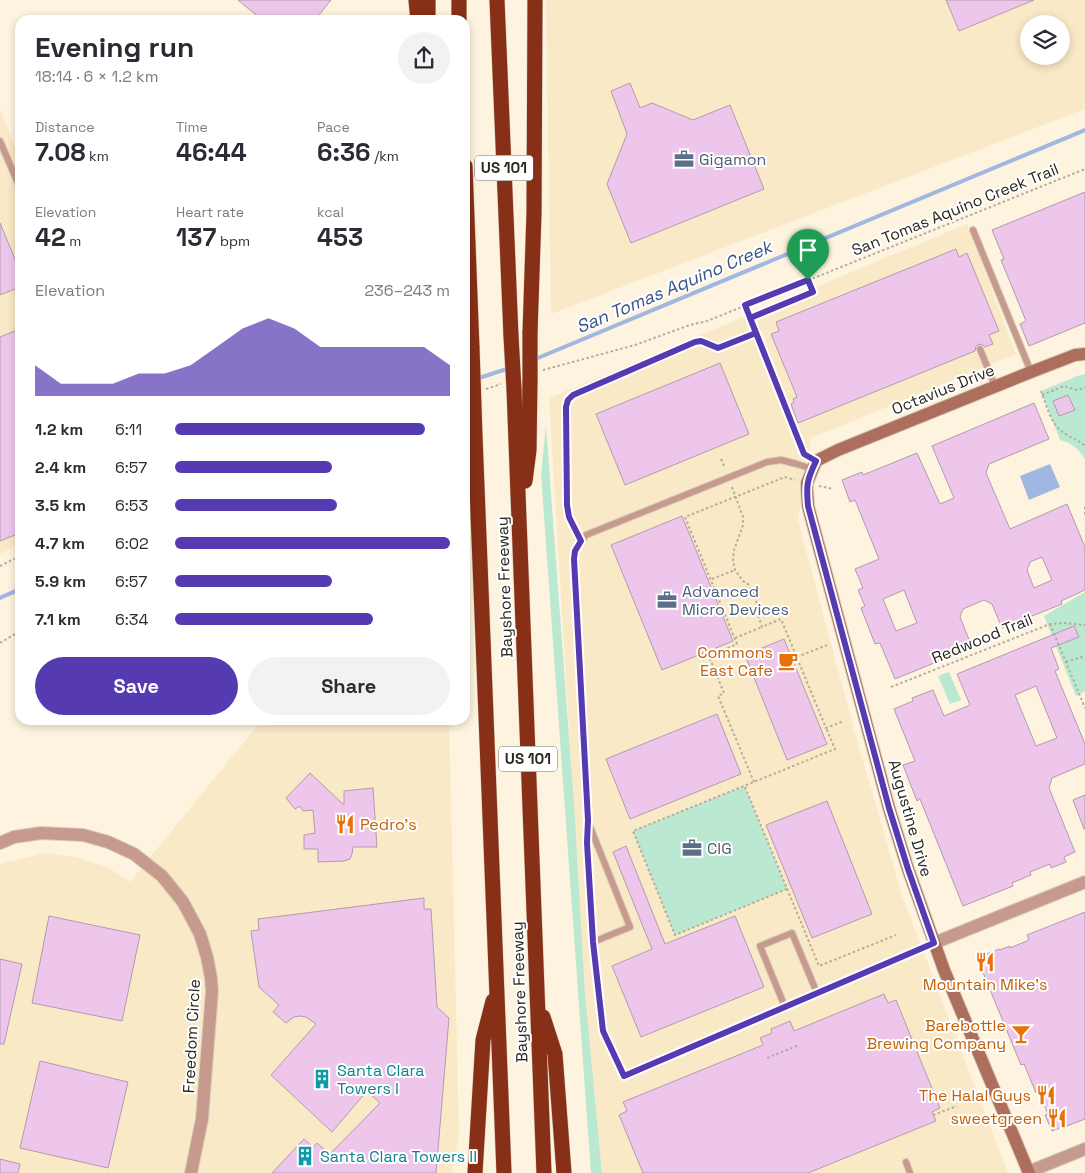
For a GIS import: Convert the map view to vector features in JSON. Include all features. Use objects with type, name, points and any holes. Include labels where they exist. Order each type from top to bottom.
[{"type":"highway","points":[[416,0],[418,15]]},
{"type":"highway","points":[[428,0],[428,15]]},
{"type":"highway","points":[[458,0],[459,15]]},
{"type":"highway","name":"Bayshore Freeway","points":[[497,0],[511,336],[507,387],[519,520],[544,1173]]},
{"type":"highway","points":[[531,0],[534,72]]},
{"type":"highway","points":[[519,520],[529,450],[533,377],[530,333],[534,213],[535,0]]},
{"type":"highway","name":"Bayshore Freeway","points":[[470,296],[504,1173]]},
{"type":"highway","points":[[470,426],[475,436]]},
{"type":"highway","points":[[475,1173],[483,1040],[497,984]]},
{"type":"highway","points":[[537,999],[555,1054],[564,1173]]},
{"type":"street","name":"Octavius Drive","points":[[814,465],[838,450],[1031,372],[1075,355],[1085,354]]},
{"type":"street","name":"Augustine Drive","points":[[814,465],[807,482],[808,506],[889,808],[934,943],[1028,1173]]},
{"type":"street","name":"Freedom Circle","points":[[0,843],[14,837],[41,832],[83,835],[108,842],[134,854],[162,876],[183,902],[200,934],[207,957],[212,991],[202,1120],[191,1173]]},
{"type":"street","points":[[934,943],[1085,882]]},
{"type":"street","points":[[1028,1173],[1085,1149]]},
{"type":"lane","points":[[0,141],[15,176]]},
{"type":"lane","points":[[973,230],[1031,372]]},
{"type":"lane","points":[[581,541],[569,517],[567,505],[566,407],[568,400],[573,395],[695,342],[701,341],[718,348],[756,333]]},
{"type":"lane","points":[[980,349],[995,386]]},
{"type":"lane","points":[[814,465],[781,460],[767,462],[586,535],[575,551],[588,820],[587,843],[593,942],[603,1031],[624,1076],[934,943]]},
{"type":"lane","points":[[588,820],[630,926],[593,942]]},
{"type":"lane","points":[[785,1007],[760,946],[792,933],[817,993]]},
{"type":"lane","points":[[906,1162],[910,1173]]},
{"type":"path","name":"San Tomas Aquino Creek Trail","points":[[533,377],[707,321],[1085,169]]},
{"type":"path","points":[[750,318],[813,292],[808,280]]},
{"type":"path","points":[[745,305],[804,454],[814,465]]},
{"type":"path","points":[[1042,395],[1064,386],[1077,390],[1085,388]]},
{"type":"path","points":[[483,390],[507,387]]},
{"type":"path","points":[[1041,391],[1053,423],[1058,429],[1085,446]]},
{"type":"path","points":[[721,459],[743,517],[743,525],[734,550],[735,570],[743,581],[750,585],[756,599],[757,612],[762,627]]},
{"type":"path","points":[[754,782],[718,696],[724,693],[709,656],[737,644],[685,517],[785,477],[832,489]]},
{"type":"path","points":[[1085,507],[1085,515]]},
{"type":"path","points":[[0,566],[15,558]]},
{"type":"path","points":[[711,579],[735,570]]},
{"type":"path","points":[[735,638],[781,619],[835,749],[633,831],[675,935],[787,890]]},
{"type":"path","name":"Redwood Trail","points":[[890,687],[1050,624],[1065,622],[1085,625]]},
{"type":"path","points":[[1050,624],[1085,708]]},
{"type":"path","points":[[0,644],[15,634]]},
{"type":"path","points":[[797,657],[827,646]]},
{"type":"path","points":[[1066,662],[1085,656]]},
{"type":"path","points":[[826,728],[844,721]]},
{"type":"path","points":[[744,786],[819,966],[896,935]]},
{"type":"path","points":[[767,1058],[799,1045]]},
{"type":"path","points":[[933,1115],[956,1106]]},
{"type":"shaded area","points":[[546,0],[1085,0],[1085,109],[551,314]]},
{"type":"shaded area","points":[[0,109],[15,146],[15,546],[0,554]]},
{"type":"shaded area","points":[[967,224],[1016,354],[811,438],[798,520],[855,733],[902,896],[1008,1173],[602,1173],[585,993],[549,398]]},
{"type":"shaded area","points":[[449,725],[459,1134],[452,1173],[0,1173],[0,865],[45,853],[76,857],[109,868],[130,882],[257,726]]},
{"type":"green space","points":[[1085,374],[1085,460],[1075,447],[1060,440],[1041,391]]},
{"type":"green space","points":[[546,426],[574,804],[585,993],[602,1173],[591,1173],[541,474]]},
{"type":"green space","points":[[1085,592],[1085,691],[1076,696],[1044,616]]},
{"type":"green space","points":[[949,672],[961,700],[950,704],[938,676]]},
{"type":"green space","points":[[744,786],[787,889],[675,935],[633,831]]},
{"type":"water","points":[[1050,464],[1060,487],[1029,500],[1020,476]]},
{"type":"building","points":[[238,0],[331,0],[319,15],[256,15]]},
{"type":"building","points":[[946,0],[1034,0],[959,31]]},
{"type":"building","name":"Gigamon","points":[[630,83],[640,108],[652,103],[693,120],[730,105],[764,189],[631,243],[607,184],[627,134],[611,91]]},
{"type":"building","points":[[1085,192],[1085,323],[1029,346],[1020,324],[1026,321],[1001,260],[1004,259],[992,230]]},
{"type":"building","points":[[0,223],[15,259],[15,289],[0,295]]},
{"type":"building","points":[[956,249],[959,257],[967,253],[999,331],[989,335],[993,344],[985,347],[979,344],[976,346],[975,351],[798,423],[791,404],[794,402],[793,399],[797,397],[771,334],[779,331],[776,322]]},
{"type":"building","points":[[15,331],[15,535],[0,541],[0,337]]},
{"type":"building","points":[[720,363],[749,434],[625,485],[596,414]]},
{"type":"building","points":[[1068,395],[1075,410],[1059,416],[1053,401]]},
{"type":"building","points":[[1034,403],[1049,439],[989,464],[986,473],[1010,529],[1067,504],[1085,547],[1085,590],[1061,601],[1062,604],[1002,628],[992,604],[984,600],[963,609],[960,617],[970,642],[954,649],[956,654],[895,679],[880,643],[875,644],[861,608],[865,606],[858,590],[863,588],[855,569],[879,559],[855,500],[850,502],[842,480],[862,472],[863,475],[917,453],[940,504],[954,498],[932,446]],"holes":[[[1042,557],[1052,580],[1034,588],[1027,570],[1030,562]],[[904,590],[917,623],[896,631],[883,599]]]},
{"type":"building","points":[[682,516],[733,641],[662,670],[611,545]]},
{"type":"building","points":[[1074,626],[1079,637],[1051,648],[1059,669],[1055,671],[1085,744],[1085,764],[1052,778],[1049,788],[1075,852],[1064,857],[1066,862],[1051,868],[1050,864],[1030,872],[1031,875],[1012,883],[1013,886],[963,906],[920,799],[917,801],[903,765],[915,761],[894,709],[913,701],[912,698],[933,690],[944,716],[970,705],[957,674]],"holes":[[[1036,686],[1057,738],[1036,746],[1015,695]]]},
{"type":"building","points":[[784,639],[827,744],[787,760],[745,655]]},
{"type":"building","points":[[717,714],[741,774],[630,819],[606,759]]},
{"type":"building","name":"Pedro’s","points":[[310,773],[344,805],[344,791],[373,788],[377,847],[353,847],[350,859],[318,862],[318,849],[304,849],[304,835],[315,833],[313,810],[303,811],[300,806],[295,809],[286,798]]},
{"type":"building","points":[[1085,795],[1085,829],[1084,829],[1073,800]]},
{"type":"building","points":[[827,801],[872,914],[812,938],[766,825]]},
{"type":"building","points":[[626,846],[665,944],[735,916],[764,987],[641,1037],[612,966],[652,949],[613,852]]},
{"type":"building","points":[[424,898],[424,909],[431,909],[437,1007],[449,1018],[436,1173],[272,1173],[304,1139],[313,1147],[317,1143],[330,1154],[380,1103],[367,1091],[332,1132],[271,1075],[316,1024],[301,1016],[294,1017],[286,1023],[273,1012],[279,1005],[259,987],[251,931],[259,930],[258,919]]},
{"type":"building","points":[[1085,912],[1085,1119],[1052,1131],[1045,1115],[1048,1114],[1039,1092],[1036,1093],[1024,1064],[1021,1065],[977,958],[1029,940],[1027,935]]},
{"type":"building","points":[[49,916],[140,935],[122,1021],[32,1003]]},
{"type":"building","points":[[0,959],[22,964],[4,1044],[0,1044]]},
{"type":"building","points":[[884,994],[888,1003],[896,1000],[940,1108],[932,1112],[936,1121],[808,1173],[643,1173],[619,1115],[627,1111],[623,1102],[763,1045],[760,1038],[772,1033],[771,1029],[790,1021],[794,1031]]},
{"type":"building","points":[[40,1061],[128,1082],[108,1168],[20,1148]]},
{"type":"building","points":[[0,1159],[20,1164],[18,1173],[0,1173]]},
{"type":"waterway","name":"San Tomas Aquino Creek","points":[[533,360],[1085,130]]},
{"type":"waterway","name":"San Tomas Aquino Creek","points":[[476,379],[510,368]]},
{"type":"waterway","name":"San Tomas Aquino Creek","points":[[0,598],[15,591]]},
{"type":"place","name":"Gigamon","points":[[684,159]]},
{"type":"place","name":"Advanced Micro Devices","points":[[667,600]]},
{"type":"place","name":"Commons East Cafe","points":[[788,661]]},
{"type":"place","name":"Pedro’s","points":[[345,824]]},
{"type":"place","name":"CIG","points":[[692,848]]},
{"type":"place","name":"Mountain Mike's","points":[[985,962]]},
{"type":"place","name":"Barebottle Brewing Company","points":[[1021,1034]]},
{"type":"place","name":"Santa Clara Towers I","points":[[322,1079]]},
{"type":"place","name":"The Halal Guys","points":[[1046,1095]]},
{"type":"place","name":"sweetgreen","points":[[1057,1118]]},
{"type":"place","name":"Santa Clara Towers II","points":[[305,1156]]},
{"type":"route","points":[[808,280],[745,305],[756,333],[804,454],[816,461],[807,482],[808,506],[889,808],[934,943],[624,1076],[603,1031],[593,942],[574,559],[575,551],[581,541],[569,517],[567,505],[566,407],[568,400],[573,395],[695,342],[701,341],[718,348],[756,333],[750,318],[813,292],[808,280]]}]
